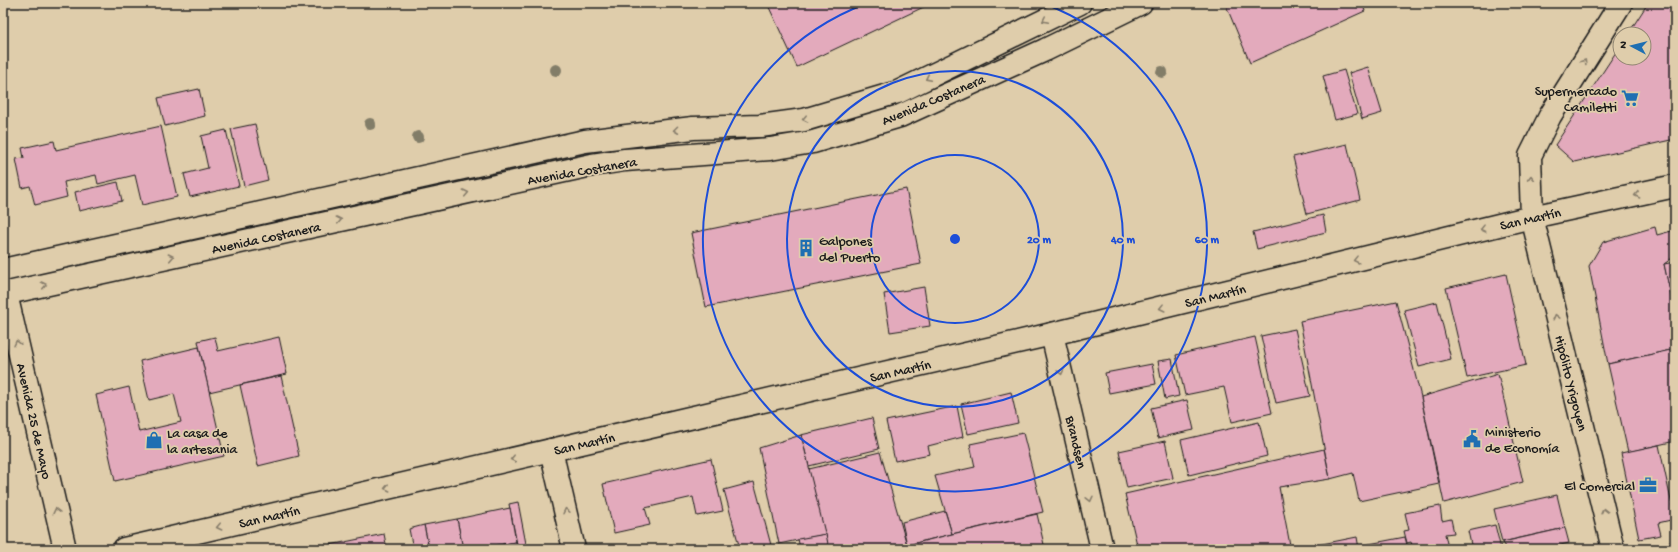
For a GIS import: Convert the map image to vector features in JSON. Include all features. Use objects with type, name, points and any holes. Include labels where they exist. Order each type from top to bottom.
[{"type":"main road","name":"Avenida Costanera","points":[[3,270],[585,141],[693,128],[760,126],[804,120],[898,92],[1080,3]]},
{"type":"main road","name":"Avenida Costanera","points":[[4,292],[592,165],[625,160],[770,149],[813,142],[900,116],[1045,50],[1141,3]]},
{"type":"main road","name":"Hipólito Yrigoyen","points":[[1613,549],[1532,217],[1530,156],[1550,116],[1621,3]]},
{"type":"main road","name":"San Martín","points":[[124,549],[1052,334],[1532,217],[1675,186]]},
{"type":"main road","name":"Avenida 25 de Mayo","points":[[4,292],[65,549]]},
{"type":"main road","name":"Brandsen","points":[[1052,334],[1102,549]]},
{"type":"main road","points":[[551,450],[574,549]]},
{"type":"building","points":[[767,3],[932,3],[797,67]]},
{"type":"building","points":[[1225,3],[1362,3],[1365,11],[1250,63]]},
{"type":"building","name":"Supermercado Camiletti","points":[[1648,3],[1673,3],[1675,7],[1675,139],[1574,162],[1555,145],[1612,58],[1612,66],[1652,66],[1652,26],[1633,26]]},
{"type":"building","points":[[1368,67],[1382,113],[1362,119],[1349,73]]},
{"type":"building","points":[[1344,70],[1357,114],[1335,120],[1323,76]]},
{"type":"building","points":[[199,89],[205,116],[165,126],[158,98]]},
{"type":"building","points":[[255,124],[268,180],[244,186],[231,129]]},
{"type":"building","points":[[161,126],[177,197],[142,205],[135,175],[98,184],[96,175],[64,182],[67,197],[35,205],[30,186],[22,188],[16,159],[24,158],[22,148],[54,141],[56,150]]},
{"type":"building","points":[[226,130],[239,186],[190,197],[184,174],[208,168],[201,136]]},
{"type":"building","points":[[1347,144],[1360,200],[1307,214],[1293,157]]},
{"type":"building","points":[[118,182],[122,201],[79,211],[75,192]]},
{"type":"building","name":"Galpones del Puerto","points":[[906,189],[921,264],[706,307],[691,233]]},
{"type":"building","points":[[1323,215],[1326,232],[1257,249],[1253,232]]},
{"type":"building","points":[[1655,227],[1657,235],[1675,230],[1675,256],[1664,264],[1675,313],[1675,349],[1608,364],[1589,266],[1603,242]]},
{"type":"building","points":[[1675,262],[1675,291],[1670,292],[1664,264]]},
{"type":"building","points":[[1506,274],[1526,365],[1467,378],[1446,288]]},
{"type":"building","points":[[924,287],[930,326],[890,332],[884,294]]},
{"type":"building","points":[[1396,301],[1421,397],[1439,484],[1359,501],[1353,473],[1330,479],[1300,321]]},
{"type":"building","points":[[1437,302],[1451,359],[1419,367],[1404,310]]},
{"type":"building","points":[[1295,329],[1310,396],[1276,403],[1261,336]]},
{"type":"building","points":[[215,337],[218,351],[279,337],[287,374],[209,392],[198,341]]},
{"type":"building","points":[[1255,337],[1272,413],[1232,422],[1224,387],[1185,395],[1176,355]]},
{"type":"building","points":[[199,347],[224,456],[115,481],[96,395],[129,387],[139,432],[181,422],[174,394],[149,400],[140,361]]},
{"type":"building","points":[[1675,349],[1675,441],[1628,452],[1608,364]]},
{"type":"building","points":[[1172,359],[1179,396],[1165,399],[1158,361]]},
{"type":"building","points":[[1152,364],[1156,384],[1109,393],[1105,373]]},
{"type":"building","name":"Ministerio de Economía","points":[[1498,374],[1523,482],[1444,503],[1421,397]]},
{"type":"building","points":[[281,376],[299,456],[258,466],[240,385]]},
{"type":"building","points":[[1011,392],[1018,423],[968,434],[961,404]]},
{"type":"building","points":[[1187,400],[1194,430],[1158,438],[1151,408]]},
{"type":"building","points":[[957,406],[963,437],[928,446],[930,454],[895,461],[886,421]]},
{"type":"building","points":[[872,418],[879,449],[809,466],[801,435]]},
{"type":"building","points":[[1259,422],[1267,456],[1189,475],[1181,440]]},
{"type":"building","points":[[1023,433],[1043,512],[952,534],[935,476],[975,467],[970,444]]},
{"type":"building","points":[[801,435],[826,534],[779,544],[759,448]]},
{"type":"building","points":[[1165,441],[1173,478],[1127,488],[1119,451]]},
{"type":"building","name":"El Comercial","points":[[1659,445],[1675,519],[1658,523],[1661,535],[1639,539],[1621,453]]},
{"type":"building","points":[[1324,449],[1330,479],[1279,487],[1290,545],[1274,549],[1138,549],[1125,494]]},
{"type":"building","points":[[880,452],[907,545],[892,549],[829,549],[809,469]]},
{"type":"building","points":[[711,459],[723,511],[697,516],[693,497],[645,508],[650,525],[614,533],[603,484]]},
{"type":"building","points":[[754,482],[771,545],[757,549],[740,549],[724,490]]},
{"type":"building","points":[[1557,495],[1565,528],[1502,542],[1494,509]]},
{"type":"building","points":[[518,502],[527,549],[518,549],[509,504]]},
{"type":"building","points":[[1440,506],[1442,521],[1451,519],[1454,533],[1445,534],[1448,548],[1458,547],[1458,549],[1413,549],[1411,542],[1407,543],[1404,531],[1409,530],[1405,513]]},
{"type":"building","points":[[510,508],[516,542],[487,547],[487,549],[463,549],[457,519]]},
{"type":"building","points":[[945,511],[952,534],[907,545],[902,522]]},
{"type":"building","points":[[1037,514],[1045,549],[892,549],[952,534]]},
{"type":"building","points":[[457,519],[463,549],[429,549],[424,525]]},
{"type":"building","points":[[424,525],[429,549],[413,549],[409,529]]},
{"type":"building","points":[[1495,525],[1501,549],[1472,549],[1468,531]]},
{"type":"building","points":[[1565,528],[1569,543],[1544,549],[1505,549],[1503,542]]},
{"type":"building","points":[[384,534],[387,549],[315,549],[315,548]]},
{"type":"building","points":[[826,534],[829,549],[800,549],[798,539]]},
{"type":"building","points":[[1357,537],[1359,549],[1302,549],[1302,548]]},
{"type":"building","points":[[1405,537],[1408,549],[1359,549],[1359,546]]},
{"type":"building","points":[[1675,541],[1675,549],[1647,549],[1646,547]]},
{"type":"building","points":[[516,542],[518,549],[487,549],[487,547]]},
{"type":"building","points":[[698,544],[705,549],[686,549],[686,548]]},
{"type":"place","name":"Supermercado Camiletti","points":[[1630,98]]},
{"type":"place","name":"Galpones del Puerto","points":[[806,248]]},
{"type":"place","name":"Ministerio de Economía","points":[[1472,439]]},
{"type":"place","name":"La casa de la artesania","points":[[154,440]]},
{"type":"place","name":"El Comercial","points":[[1648,485]]}]
